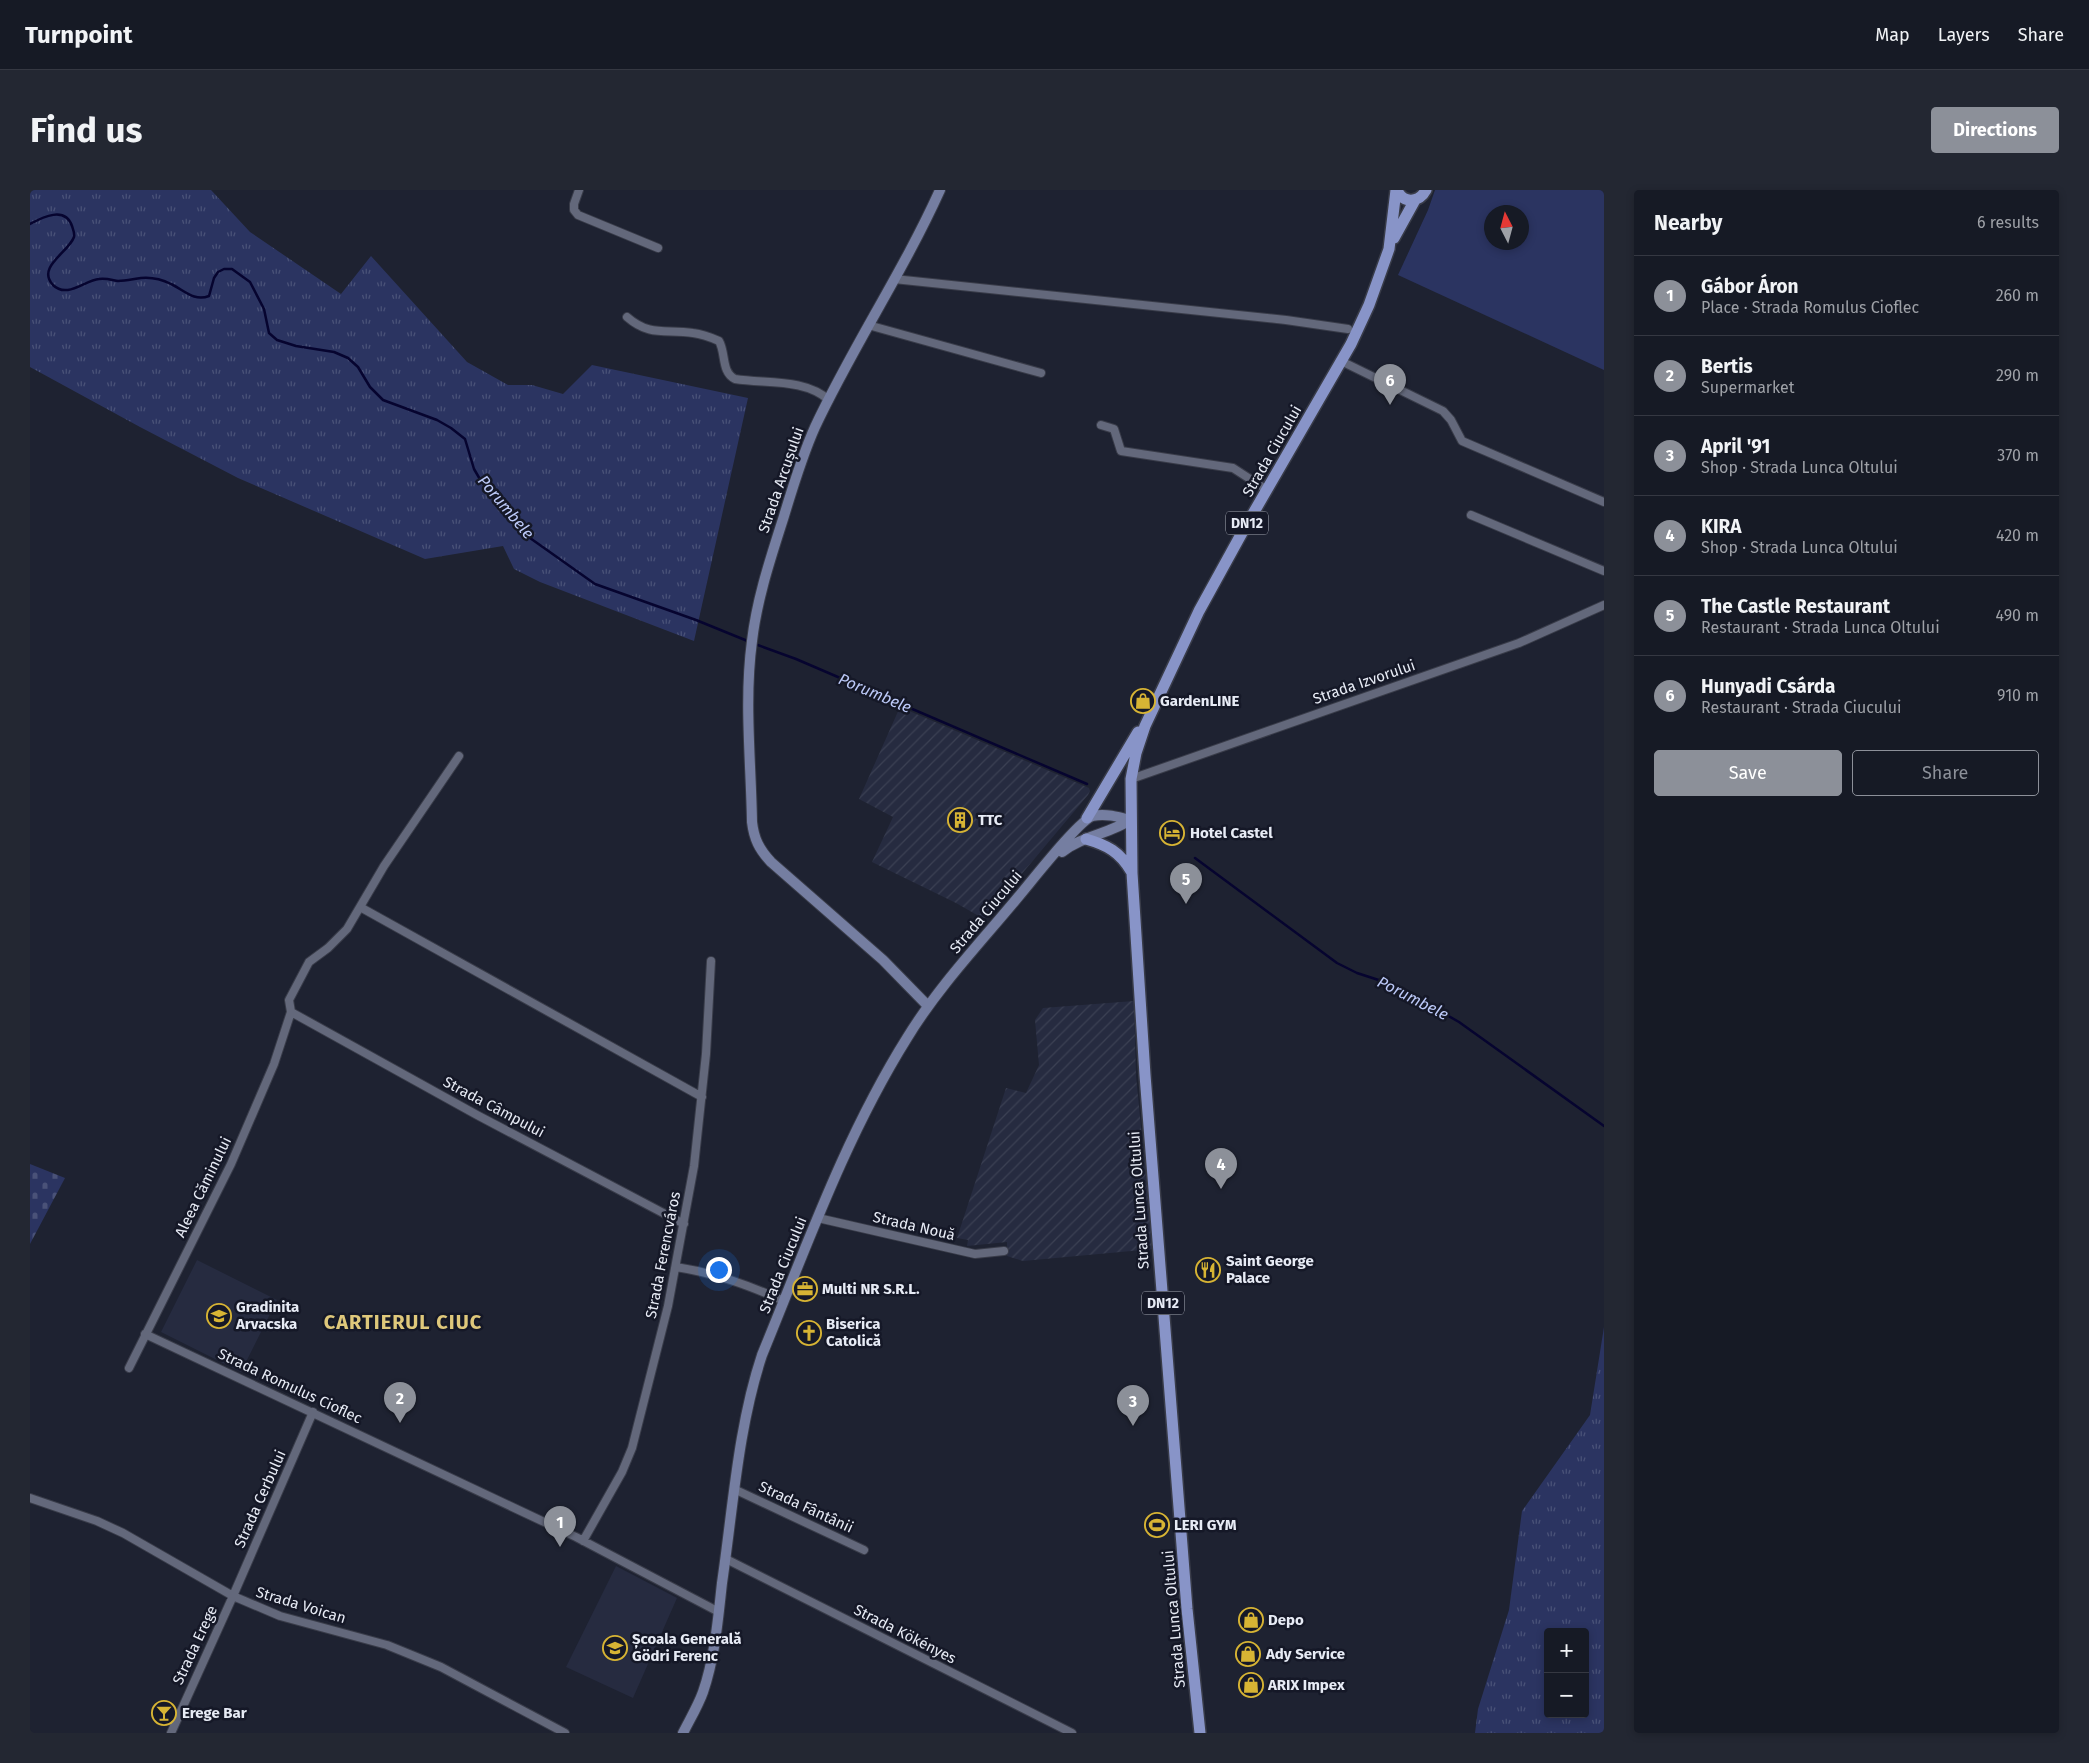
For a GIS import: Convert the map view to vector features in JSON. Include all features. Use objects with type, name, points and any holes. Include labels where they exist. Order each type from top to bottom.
[{"type":"main road","name":"Strada Arcușului","points":[[928,1006],[883,960],[771,862],[756,842],[752,822],[748,693],[752,637],[770,561],[815,427],[940,190]]},
{"type":"main road","points":[[1397,190],[1406,199],[1415,200],[1423,195],[1426,190]]},
{"type":"main road","name":"DN12","points":[[1389,249],[1397,190]]},
{"type":"main road","name":"DN12","points":[[1389,249],[1415,200]]},
{"type":"main road","name":"Strada Ciucului","points":[[1145,726],[1199,611],[1360,325],[1376,291],[1389,249]]},
{"type":"main road","points":[[1045,865],[1087,818],[1135,736],[1145,726]]},
{"type":"main road","name":"Strada Lunca Oltului","points":[[1145,726],[1136,754],[1131,779],[1132,873],[1154,1209],[1200,1733]]},
{"type":"main road","points":[[1087,818],[1104,815],[1130,820]]},
{"type":"main road","points":[[1045,865],[1068,847],[1130,820]]},
{"type":"main road","points":[[1086,839],[1100,843],[1118,852],[1132,873]]},
{"type":"main road","name":"Strada Ciucului","points":[[683,1733],[705,1683],[718,1612],[742,1442],[754,1378],[818,1218],[886,1073],[928,1006],[1045,865]]},
{"type":"street","points":[[579,190],[574,204],[574,210],[578,215],[658,248]]},
{"type":"street","points":[[894,279],[1348,328]]},
{"type":"street","points":[[627,317],[646,330],[693,333],[719,341],[723,348],[726,370],[735,379],[807,388],[820,392],[829,400]]},
{"type":"street","points":[[868,325],[1041,373]]},
{"type":"street","points":[[1341,361],[1443,411],[1451,420],[1462,441],[1604,502]]},
{"type":"street","points":[[1101,425],[1114,429],[1121,451],[1233,468],[1267,490]]},
{"type":"street","points":[[1471,515],[1604,571]]},
{"type":"street","name":"Strada Izvorului","points":[[1131,779],[1519,643],[1604,605]]},
{"type":"street","name":"Aleea Căminului","points":[[128,1368],[231,1164],[274,1064],[292,1012],[289,1000],[309,962],[328,948],[347,929],[384,866],[459,756]]},
{"type":"street","points":[[360,907],[702,1097]]},
{"type":"street","name":"Strada Ferencváros","points":[[583,1540],[622,1472],[632,1448],[656,1361],[694,1171],[702,1097],[711,961]]},
{"type":"street","name":"Strada Câmpului","points":[[292,1012],[477,1114],[684,1224]]},
{"type":"street","name":"Strada Nouă","points":[[818,1218],[975,1254],[1004,1251]]},
{"type":"street","points":[[676,1267],[717,1274],[741,1282],[784,1301]]},
{"type":"street","name":"Strada Romulus Cioflec","points":[[145,1334],[583,1540],[718,1612]]},
{"type":"street","name":"Strada Cerbului","points":[[233,1596],[313,1412]]},
{"type":"street","name":"Strada Fântânii","points":[[736,1490],[864,1550]]},
{"type":"street","name":"Strada Voican","points":[[30,1498],[97,1521],[123,1533],[233,1596],[280,1616],[387,1646],[441,1667],[565,1733]]},
{"type":"street","name":"Strada Kökényes","points":[[726,1559],[1072,1733]]},
{"type":"street","name":"Strada Erege","points":[[170,1733],[233,1596]]},
{"type":"shaded area","points":[[900,707],[1089,788],[1088,795],[984,919],[956,903],[872,862],[893,817],[859,799]]},
{"type":"shaded area","points":[[1134,1001],[1136,1076],[1153,1249],[1023,1261],[1007,1256],[1007,1242],[967,1246],[968,1240],[957,1238],[1006,1088],[1026,1093],[1039,1065],[1035,1020],[1043,1008]]},
{"type":"shaded area","name":"Gradinita Arvacska","points":[[197,1260],[277,1300],[241,1372],[161,1332]]},
{"type":"shaded area","name":"Școala Generală Gödri Ferenc","points":[[616,1566],[677,1598],[633,1698],[566,1667]]},
{"type":"green space","points":[[30,190],[211,190],[250,232],[341,294],[371,256],[467,362],[508,385],[532,385],[563,394],[592,365],[748,398],[694,641],[540,582],[514,569],[503,546],[425,559],[238,478],[30,367]]},
{"type":"green space","points":[[1435,190],[1604,190],[1604,370],[1398,275],[1428,210]]},
{"type":"green space","points":[[30,1164],[65,1178],[30,1244]]},
{"type":"green space","points":[[1604,1327],[1604,1733],[1475,1733],[1478,1709],[1509,1610],[1522,1511],[1590,1415]]},
{"type":"waterway","name":"Porumbele","points":[[30,224],[47,216],[59,215],[69,220],[72,226],[74,237],[71,243],[55,260],[48,272],[53,285],[58,289],[70,290],[99,279],[118,281],[148,278],[167,282],[199,298],[209,296],[214,278],[218,272],[224,269],[232,269],[250,282],[264,309],[269,333],[277,340],[296,346],[334,352],[348,358],[358,367],[370,387],[383,400],[437,420],[465,439],[474,469],[481,481],[508,506],[530,538],[595,584],[696,620],[750,642]]},
{"type":"waterway","name":"Porumbele","points":[[755,644],[796,659],[1087,784]]},
{"type":"waterway","name":"Porumbele","points":[[1195,858],[1337,963],[1357,973],[1394,985],[1459,1022],[1604,1126]]},
{"type":"place","name":"Hunyadi Csárda","points":[[1390,405]]},
{"type":"place","name":"GardenLINE","points":[[1143,701]]},
{"type":"place","name":"TTC","points":[[960,820]]},
{"type":"place","name":"Hotel Castel","points":[[1172,833]]},
{"type":"place","name":"The Castle Restaurant","points":[[1186,904]]},
{"type":"place","name":"KIRA","points":[[1221,1189]]},
{"type":"place","name":"Saint George Palace","points":[[1208,1270]]},
{"type":"place","name":"Multi NR S.R.L.","points":[[805,1289]]},
{"type":"place","name":"Gradinita Arvacska","points":[[219,1316]]},
{"type":"place","name":"Biserica Catolică","points":[[809,1333]]},
{"type":"place","name":"Bertis","points":[[400,1423]]},
{"type":"place","name":"April '91","points":[[1133,1426]]},
{"type":"place","name":"LERI GYM","points":[[1157,1525]]},
{"type":"place","name":"Gábor Áron","points":[[560,1547]]},
{"type":"place","name":"Depo","points":[[1251,1620]]},
{"type":"place","name":"Școala Generală Gödri Ferenc","points":[[615,1648]]},
{"type":"place","name":"Ady Service","points":[[1248,1654]]},
{"type":"place","name":"ARIX Impex","points":[[1251,1685]]},
{"type":"place","name":"Erege Bar","points":[[164,1713]]},
{"type":"district","name":"CARTIERUL CIUC","points":[[403,1322]]}]
